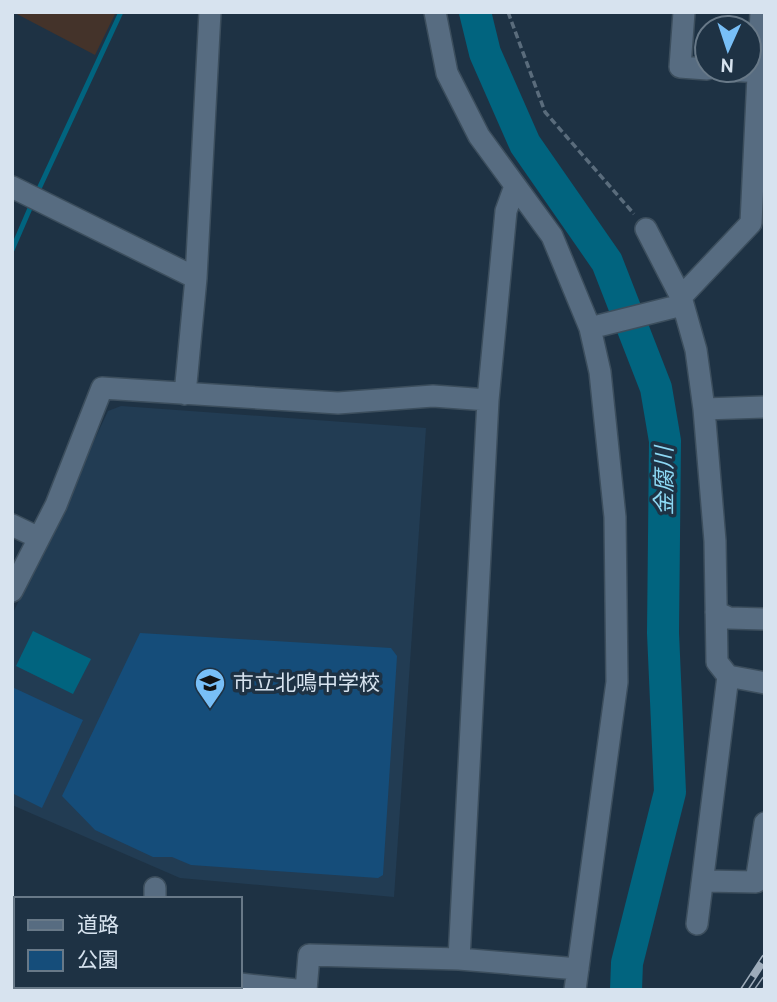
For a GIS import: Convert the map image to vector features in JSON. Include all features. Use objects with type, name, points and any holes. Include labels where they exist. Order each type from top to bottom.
[{"type":"street","points":[[185,394],[196,278],[210,12]]},
{"type":"street","points":[[306,990],[309,955],[459,959],[576,980],[617,682],[615,517],[608,432],[590,328],[552,236],[478,136],[447,73],[435,12]]},
{"type":"street","points":[[684,12],[680,67],[693,68]]},
{"type":"street","points":[[590,328],[678,303],[758,223],[761,84]]},
{"type":"street","points":[[459,959],[488,400],[506,211],[515,186]]},
{"type":"street","points":[[12,187],[196,278]]},
{"type":"street","points":[[646,229],[696,350],[704,409],[715,541],[717,662],[728,677],[705,881],[697,924]]},
{"type":"street","points":[[12,591],[56,505],[102,388],[338,403],[433,396],[488,400]]},
{"type":"street","points":[[704,409],[765,407]]},
{"type":"street","points":[[12,525],[39,538]]},
{"type":"street","points":[[716,612],[729,618],[765,619]]},
{"type":"street","points":[[728,677],[765,682]]},
{"type":"street","points":[[705,881],[756,882],[765,823]]},
{"type":"street","points":[[242,984],[296,990]]},
{"type":"path","points":[[508,12],[545,111],[646,229]]},
{"type":"shaded area","points":[[13,12],[116,12],[95,55]]},
{"type":"shaded area","name":"市立北鳴中学校","points":[[121,406],[426,428],[394,897],[180,878],[12,805],[12,615],[108,411]]},
{"type":"shaded area","points":[[33,631],[91,659],[73,694],[16,666]]},
{"type":"green space","points":[[140,633],[391,648],[397,656],[383,875],[378,878],[191,865],[172,857],[153,857],[95,830],[62,796]]},
{"type":"green space","points":[[12,687],[83,720],[42,808],[12,793]]},
{"type":"waterway","points":[[37,193],[121,12]]},
{"type":"waterway","name":"金腐川","points":[[475,12],[485,53],[525,144],[607,262],[656,388],[665,441],[663,633],[670,792],[627,963],[626,990]]},
{"type":"waterway","points":[[12,250],[31,206]]},
{"type":"railway","points":[[744,990],[765,958]]},
{"type":"railway","points":[[758,990],[765,980]]},
{"type":"place","name":"市立北鳴中学校","points":[[210,710]]}]
